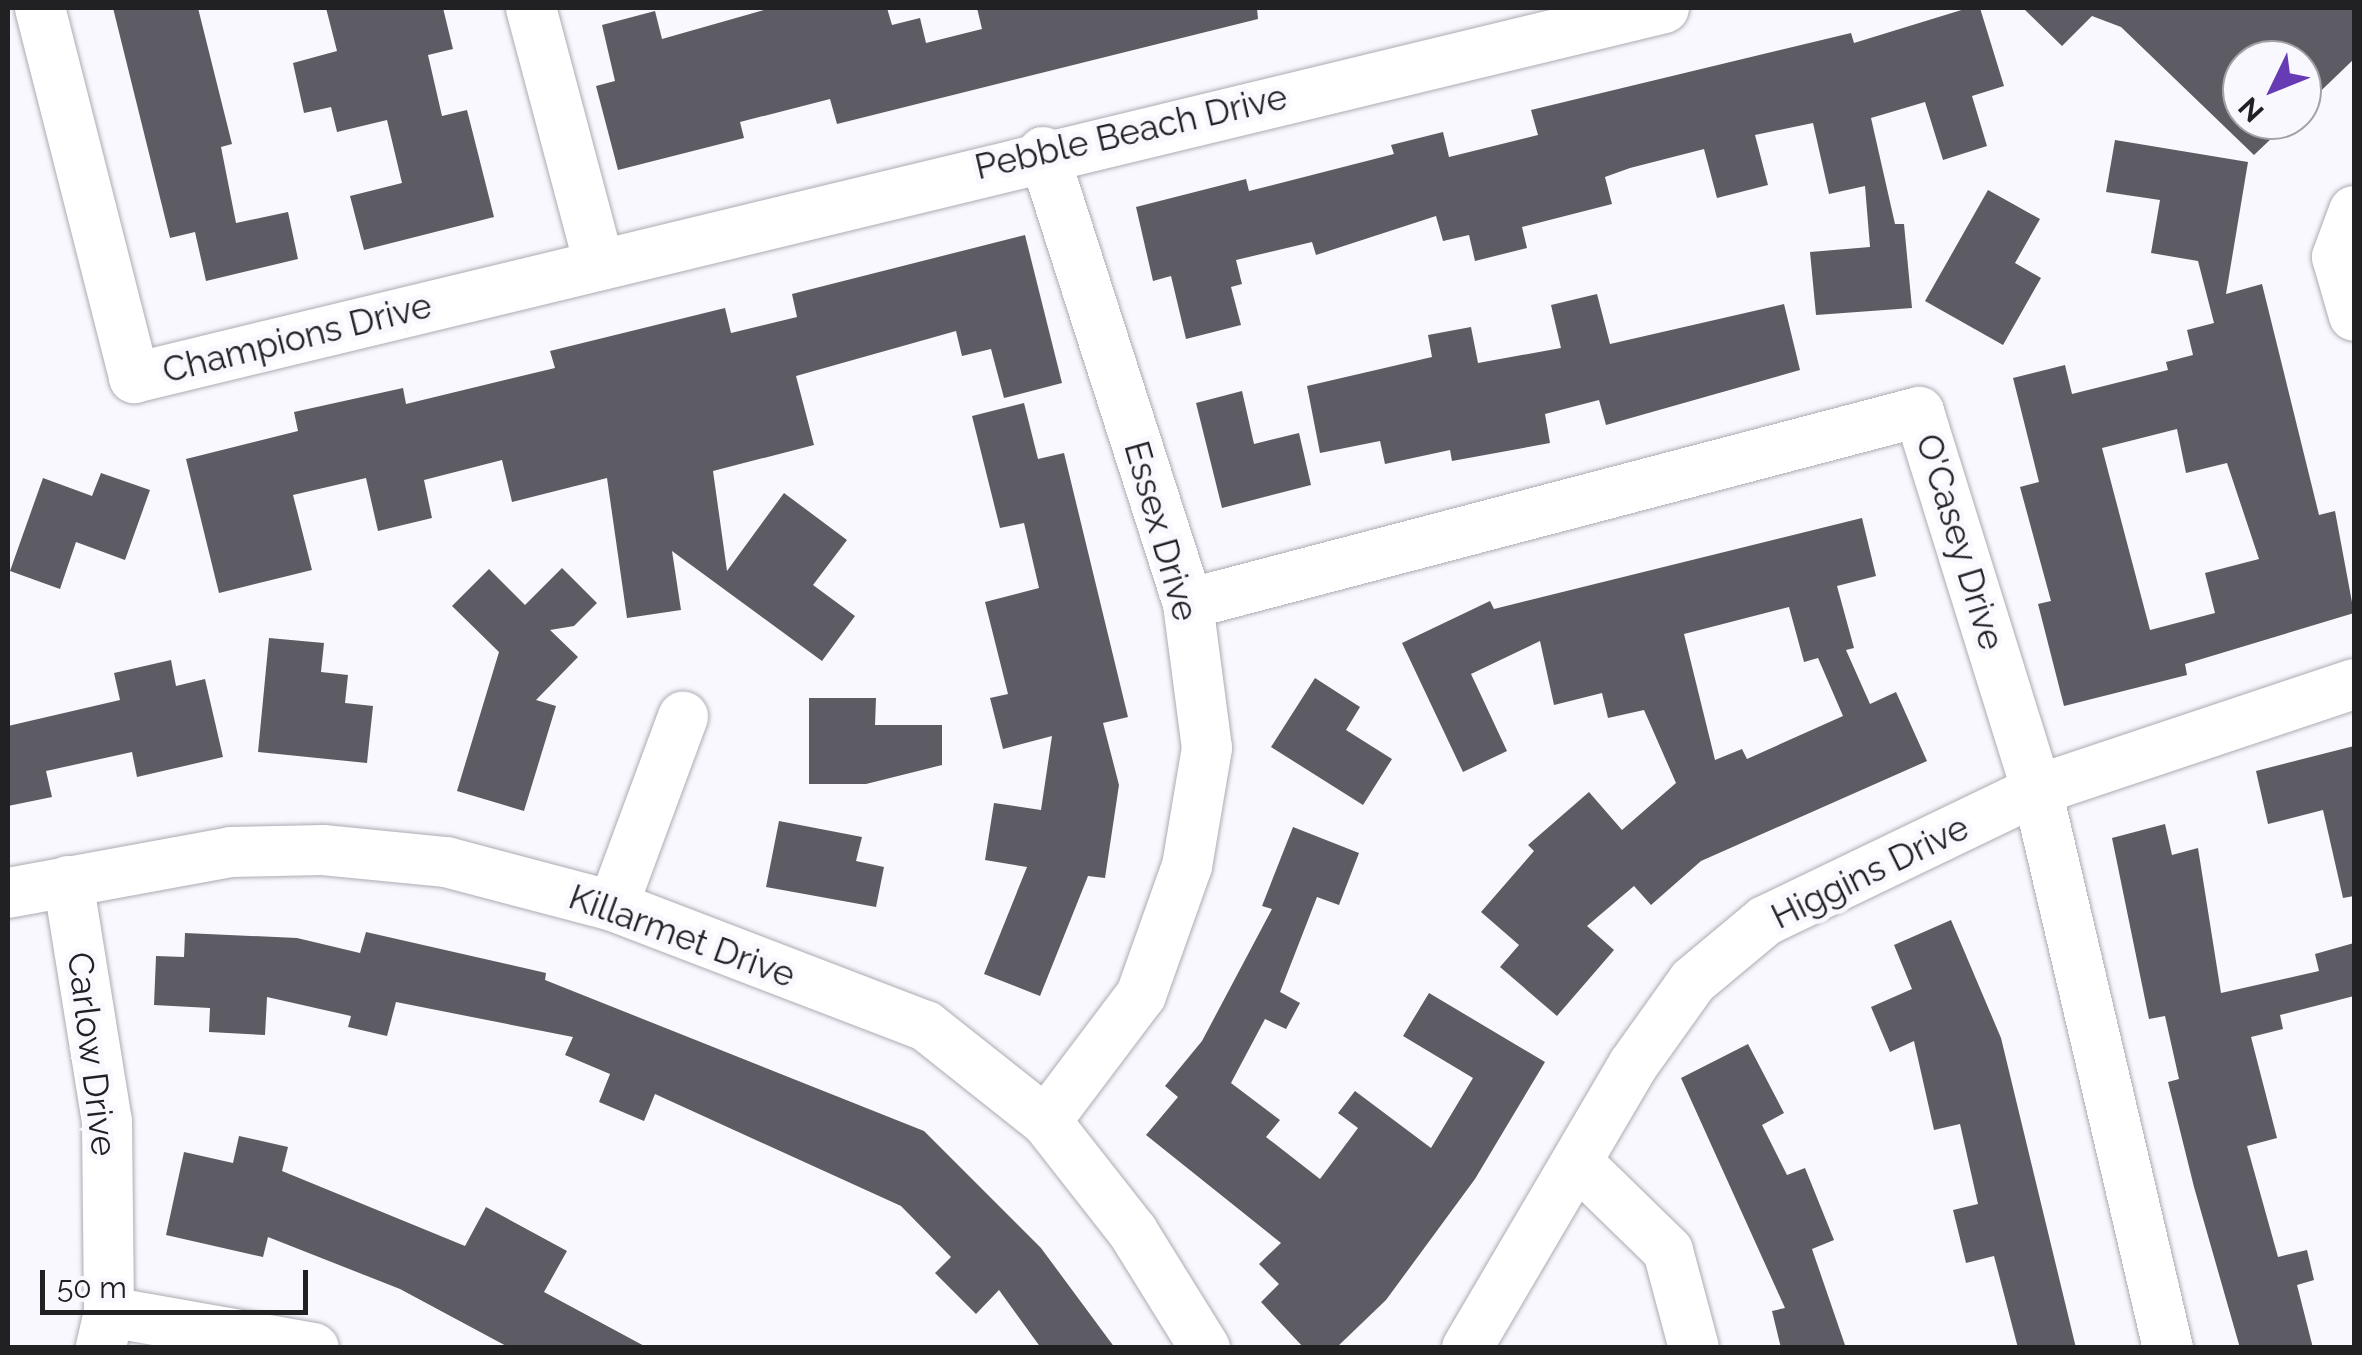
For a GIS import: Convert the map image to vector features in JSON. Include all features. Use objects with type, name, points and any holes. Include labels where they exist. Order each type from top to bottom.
[{"type":"street","name":"Champions Drive","points":[[40,8],[134,378],[599,263]]},
{"type":"street","points":[[531,8],[599,263]]},
{"type":"street","name":"Pebble Beach Drive","points":[[599,263],[1043,152],[1664,8]]},
{"type":"street","name":"Essex Drive","points":[[1043,152],[1188,604],[1207,748],[1187,866],[1141,995],[1046,1121]]},
{"type":"street","points":[[2354,211],[2338,256],[2354,316]]},
{"type":"street","name":"O'Casey Drive","points":[[1188,604],[1918,412],[2038,790],[2168,1348]]},
{"type":"street","name":"Higgins Drive","points":[[1468,1348],[1581,1166],[1632,1065],[1693,981],[1766,921],[2038,790],[2354,684]]},
{"type":"street","points":[[613,906],[684,716]]},
{"type":"street","name":"Killarmet Drive","points":[[8,893],[231,852],[322,850],[446,862],[613,906],[926,1026],[1046,1121],[1133,1232],[1205,1348]]},
{"type":"street","name":"Carlow Drive","points":[[68,881],[107,1121],[105,1330]]},
{"type":"street","points":[[1581,1166],[1668,1251],[1694,1348]]},
{"type":"street","points":[[105,1330],[314,1348]]},
{"type":"building","points":[[113,8],[198,8],[232,144],[221,147],[236,223],[288,212],[298,259],[206,281],[195,232],[170,238]]},
{"type":"building","points":[[326,8],[443,8],[453,49],[428,55],[442,116],[467,110],[494,217],[364,250],[350,196],[402,183],[387,120],[337,132],[331,107],[304,113],[293,63],[337,51]]},
{"type":"building","points":[[771,8],[887,8],[892,25],[920,18],[926,43],[982,29],[977,8],[1257,8],[1258,19],[837,124],[830,99],[740,122],[744,138],[618,170],[596,86],[615,81],[602,25],[655,11],[662,39]]},
{"type":"building","points":[[1968,8],[1980,8],[2004,86],[1972,96],[1987,146],[1943,160],[1925,102],[1871,118],[1895,224],[1904,224],[1912,308],[1816,315],[1810,252],[1870,247],[1865,186],[1829,194],[1813,123],[1755,135],[1768,185],[1717,198],[1704,149],[1630,168],[1605,177],[1612,204],[1522,227],[1527,248],[1475,261],[1469,235],[1443,241],[1436,216],[1316,255],[1312,242],[1236,260],[1242,284],[1231,287],[1241,325],[1186,339],[1171,276],[1153,281],[1136,207],[1246,179],[1249,191],[1394,154],[1391,145],[1443,132],[1449,157],[1538,135],[1531,110],[1851,33],[1854,43]]},
{"type":"building","points":[[2023,8],[2354,8],[2354,59],[2322,90],[2322,40],[2222,40],[2222,124],[2121,27],[2092,16],[2062,46]]},
{"type":"building","points":[[2115,140],[2248,162],[2226,294],[2262,284],[2319,515],[2335,511],[2354,613],[2185,664],[2187,675],[2064,706],[2038,604],[2051,601],[2020,487],[2039,482],[2013,378],[2065,365],[2072,394],[2168,370],[2166,362],[2193,355],[2187,330],[2214,323],[2198,261],[2151,253],[2160,200],[2106,192]],"holes":[[[2177,429],[2186,473],[2227,463],[2259,559],[2205,573],[2215,613],[2150,630],[2102,448]]]},
{"type":"building","points":[[2238,140],[2270,140],[2254,155]]},
{"type":"building","points":[[1988,190],[2040,219],[2015,263],[2041,278],[2003,345],[1925,301]]},
{"type":"building","points":[[1025,235],[1062,383],[1004,398],[991,349],[962,356],[956,331],[796,376],[814,445],[713,471],[727,571],[784,493],[847,540],[813,585],[855,616],[822,661],[672,551],[681,610],[627,618],[607,478],[512,502],[502,460],[424,480],[432,518],[378,531],[366,478],[293,495],[312,570],[219,593],[186,459],[298,431],[294,412],[403,388],[406,404],[555,368],[550,351],[725,308],[731,333],[797,317],[792,294]]},
{"type":"building","points":[[1597,294],[1610,344],[1784,304],[1800,370],[1606,425],[1599,400],[1545,414],[1550,443],[1452,461],[1450,450],[1385,464],[1380,441],[1320,453],[1307,386],[1432,357],[1428,335],[1471,327],[1478,363],[1561,348],[1551,305]]},
{"type":"building","points":[[1242,391],[1254,444],[1299,433],[1311,485],[1222,508],[1196,403]]},
{"type":"building","points":[[1024,403],[1038,459],[1064,453],[1128,717],[1103,723],[1119,785],[1105,878],[1088,876],[1040,996],[984,974],[1027,867],[985,860],[994,803],[1041,810],[1052,736],[1003,749],[990,698],[1008,694],[985,602],[1039,588],[1024,523],[1000,528],[972,416]]},
{"type":"building","points":[[101,473],[150,490],[125,560],[76,542],[60,589],[10,571],[43,478],[92,496]]},
{"type":"building","points":[[1862,518],[1876,576],[1837,586],[1854,648],[1846,650],[1870,704],[1896,692],[1927,761],[1701,861],[1651,905],[1634,886],[1587,926],[1614,950],[1557,1016],[1500,967],[1519,945],[1481,912],[1534,851],[1528,845],[1589,792],[1622,830],[1676,783],[1644,710],[1608,718],[1602,693],[1554,705],[1540,641],[1471,674],[1507,751],[1463,772],[1402,643],[1490,601],[1494,609]],"holes":[[[1789,607],[1804,662],[1818,658],[1843,716],[1747,759],[1742,749],[1715,760],[1684,634]]]},
{"type":"building","points":[[562,568],[597,603],[574,626],[550,630],[578,657],[536,700],[556,706],[524,811],[457,791],[499,652],[452,606],[489,569],[525,605]]},
{"type":"building","points":[[269,638],[324,643],[321,672],[348,675],[345,703],[373,706],[367,763],[258,752]]},
{"type":"building","points":[[171,660],[176,686],[205,679],[223,757],[137,777],[132,752],[46,771],[52,797],[8,806],[8,726],[120,700],[114,673]]},
{"type":"building","points":[[1315,678],[1360,707],[1346,730],[1392,759],[1363,805],[1271,747]]},
{"type":"building","points":[[809,698],[876,698],[875,725],[942,725],[942,765],[866,784],[809,784]]},
{"type":"building","points":[[2354,746],[2354,896],[2343,898],[2323,810],[2268,824],[2256,771]]},
{"type":"building","points":[[779,821],[862,837],[856,861],[884,867],[876,907],[766,887]]},
{"type":"building","points":[[2165,824],[2172,855],[2198,848],[2221,993],[2319,971],[2315,954],[2354,943],[2354,996],[2280,1015],[2283,1029],[2251,1037],[2277,1138],[2247,1146],[2278,1257],[2307,1250],[2314,1280],[2297,1285],[2313,1348],[2240,1348],[2194,1187],[2168,1082],[2179,1079],[2165,1016],[2149,1019],[2112,838]]},
{"type":"building","points":[[1293,827],[1359,853],[1339,905],[1317,897],[1280,992],[1300,1003],[1286,1029],[1265,1019],[1231,1083],[1280,1120],[1266,1137],[1320,1179],[1358,1128],[1338,1113],[1355,1091],[1431,1148],[1473,1078],[1403,1036],[1429,993],[1545,1062],[1475,1179],[1386,1300],[1336,1348],[1304,1348],[1261,1302],[1279,1284],[1259,1264],[1281,1243],[1146,1135],[1178,1097],[1165,1086],[1202,1041],[1272,909],[1262,906]]},
{"type":"building","points":[[1951,920],[2001,1038],[2076,1348],[2018,1348],[1994,1256],[1966,1263],[1953,1210],[1978,1204],[1960,1124],[1934,1130],[1914,1041],[1890,1052],[1871,1007],[1912,989],[1894,945]]},
{"type":"building","points":[[366,932],[546,973],[545,980],[924,1131],[1041,1248],[1115,1348],[1041,1348],[999,1290],[976,1314],[935,1273],[951,1257],[901,1206],[655,1094],[644,1121],[599,1102],[610,1074],[565,1055],[573,1037],[396,1002],[387,1036],[348,1027],[351,1016],[267,997],[265,1035],[209,1032],[210,1008],[154,1005],[156,956],[184,957],[185,933],[297,938],[360,953]]},
{"type":"building","points":[[1748,1044],[1784,1113],[1762,1125],[1787,1175],[1805,1168],[1834,1240],[1812,1249],[1846,1348],[1781,1348],[1772,1311],[1785,1308],[1681,1078]]},
{"type":"building","points":[[239,1136],[288,1147],[282,1171],[465,1246],[486,1207],[567,1251],[544,1292],[648,1348],[510,1348],[400,1289],[268,1237],[263,1257],[166,1235],[184,1152],[233,1163]]}]
